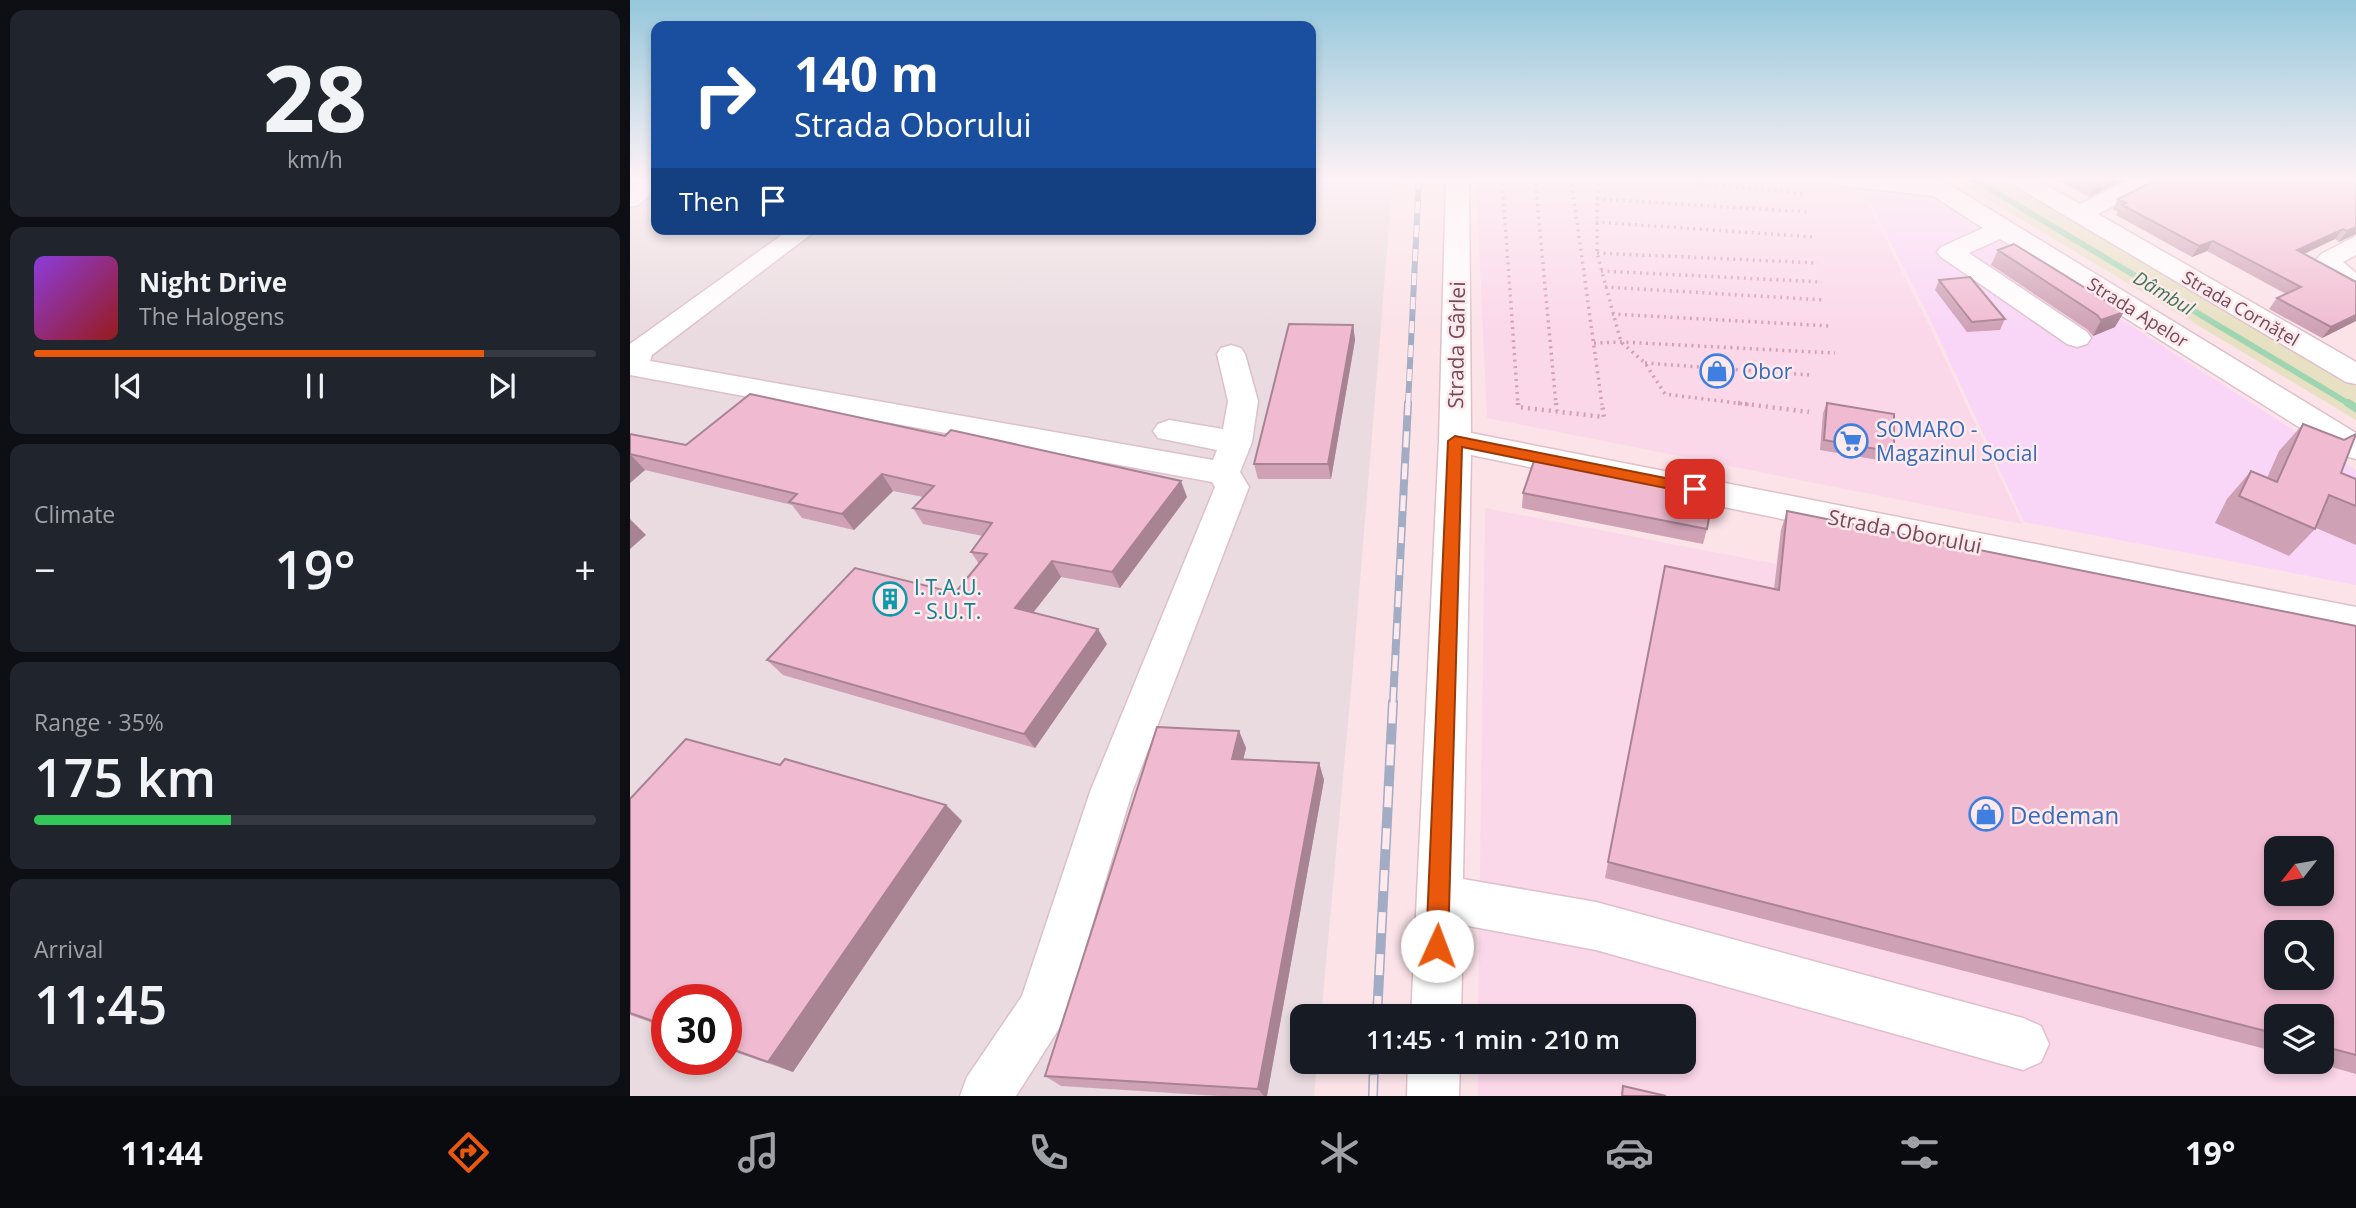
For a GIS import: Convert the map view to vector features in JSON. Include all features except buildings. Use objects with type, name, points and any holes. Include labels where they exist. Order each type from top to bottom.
[{"type":"street","name":"Strada Gârlei","points":[[1436,1004],[1455,441],[1457,229]]},
{"type":"street","points":[[2000,229],[1950,252],[2077,338]]},
{"type":"street","name":"Strada Apelor","points":[[2005,229],[2356,448]]},
{"type":"street","name":"Strada Cornățel","points":[[2106,229],[2356,375]]},
{"type":"street","points":[[798,235],[639,351],[634,367],[1229,457]]},
{"type":"street","points":[[2356,244],[2330,259],[2331,267],[2356,285]]},
{"type":"street","points":[[2330,360],[2356,347]]},
{"type":"street","points":[[986,1096],[1042,1009],[1111,792],[1232,487],[1229,457],[1242,401],[1231,354]]},
{"type":"street","points":[[1169,431],[1229,457]]},
{"type":"street","name":"Strada Oborului","points":[[1455,441],[2356,622]]},
{"type":"street","points":[[1438,898],[1595,926],[2023,1044]]},
{"type":"street","points":[[1433,1096],[1434,1074]]},
{"type":"path","points":[[1506,229],[1518,407],[1604,417],[1578,229]]},
{"type":"path","points":[[1540,229],[1558,411]]},
{"type":"path","points":[[1596,229],[1597,253],[1620,342],[1645,363],[1664,394],[1809,412]]},
{"type":"path","points":[[1700,229],[1814,237]]},
{"type":"path","points":[[1597,253],[1818,263]]},
{"type":"path","points":[[1601,271],[1822,282]]},
{"type":"path","points":[[1605,287],[1825,300]]},
{"type":"path","points":[[1612,314],[1830,326]]},
{"type":"path","points":[[1594,343],[1835,353]]},
{"type":"path","points":[[1645,363],[1811,375]]},
{"type":"shaded area","points":[[630,229],[651,229],[651,235],[1316,235],[1316,229],[1389,229],[1322,1004],[1290,1004],[1290,1074],[1316,1074],[1314,1096],[630,1096]]},
{"type":"shaded area","name":"Obor","points":[[1478,229],[1881,229],[2022,524],[1487,418]]},
{"type":"shaded area","points":[[1884,229],[1980,229],[2356,470],[2356,585],[2024,522],[1932,323]]},
{"type":"shaded area","points":[[2037,229],[2085,229],[2356,386],[2356,420]]},
{"type":"shaded area","points":[[1485,508],[1776,564],[1781,530],[2356,649],[2356,1096],[1478,1096],[1478,1074],[1696,1074],[1696,1004],[1478,1004]]},
{"type":"waterway","name":"Dâmbul","points":[[2057,229],[2351,405]]},
{"type":"waterway","name":"Dâmbul","points":[[2348,403],[2356,408]]},
{"type":"railway","points":[[1408,405],[1417,229]]},
{"type":"railway","points":[[1393,703],[1408,403]]},
{"type":"railway","points":[[1378,1004],[1393,702]]},
{"type":"railway","points":[[1373,1096],[1374,1074]]},
{"type":"place","name":"Obor","points":[[1717,371]]},
{"type":"place","name":"SOMARO - Magazinul Social","points":[[1851,441]]},
{"type":"place","name":"I.T.A.U. - S.U.T.","points":[[890,599]]},
{"type":"place","name":"Dedeman","points":[[1986,814]]},
{"type":"route","points":[[1437,946],[1455,441],[1695,489]]}]
